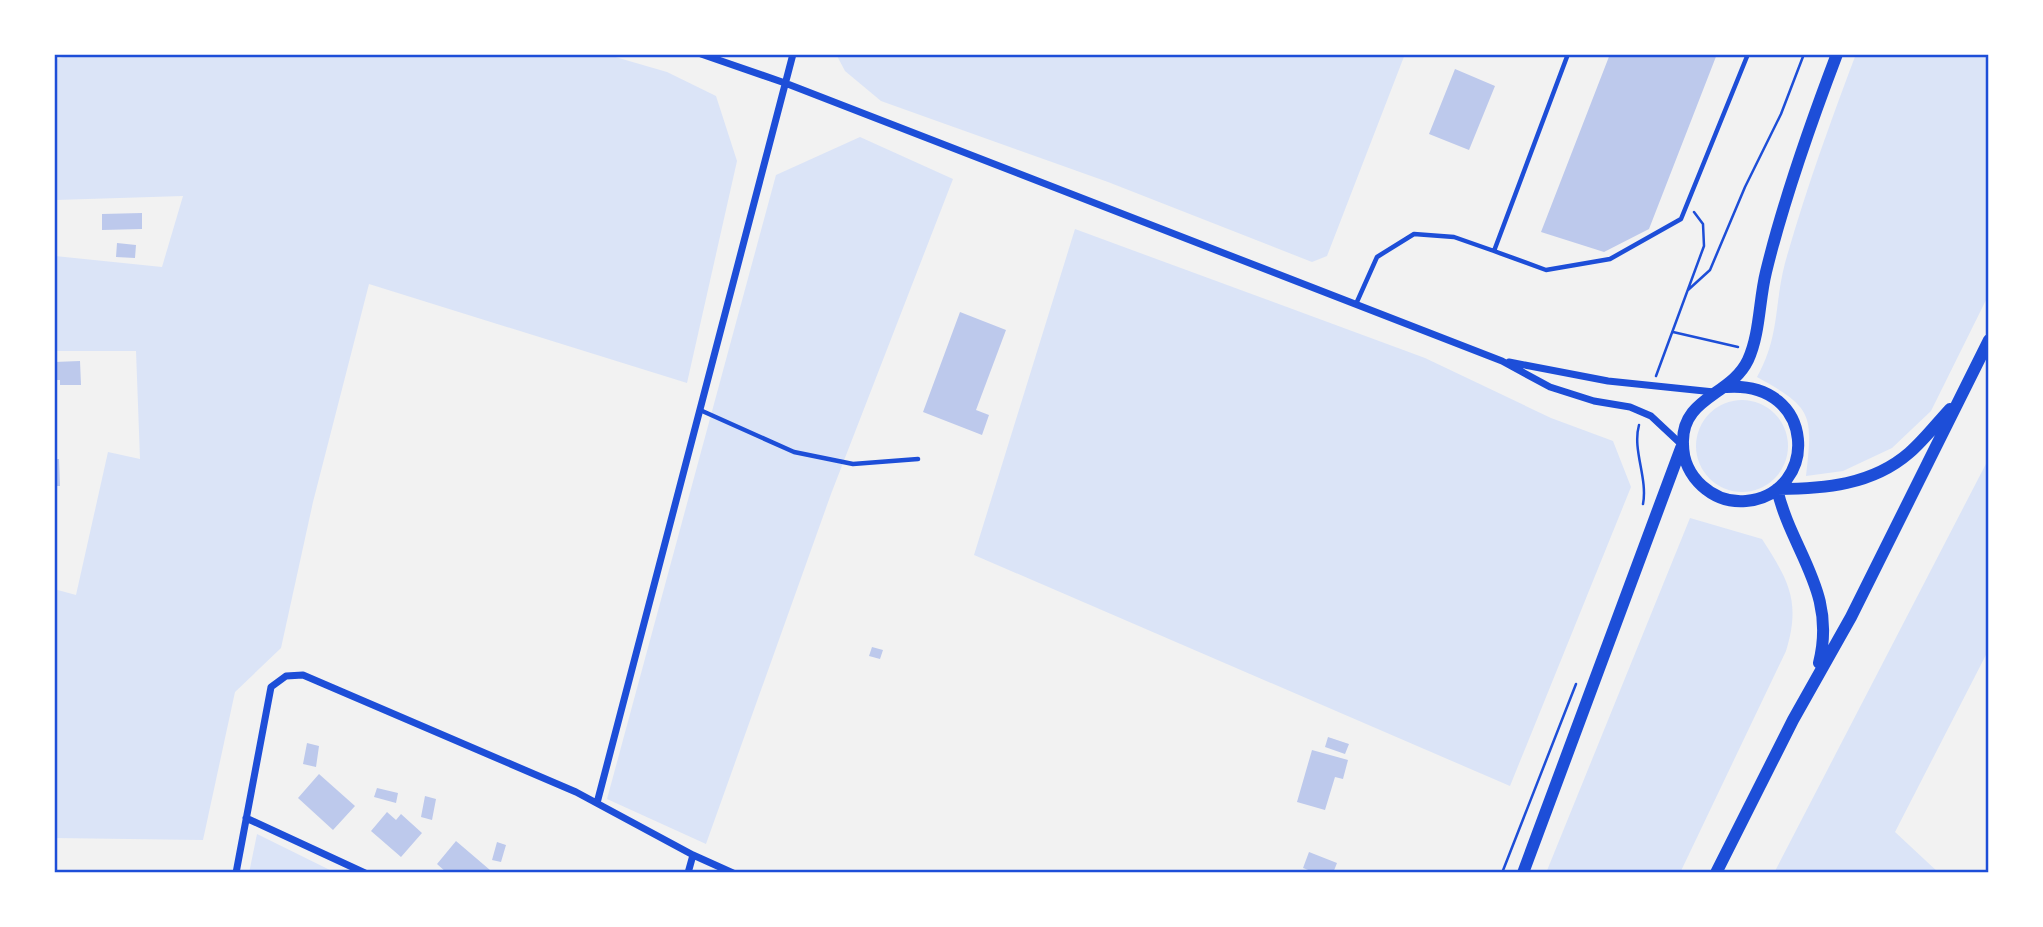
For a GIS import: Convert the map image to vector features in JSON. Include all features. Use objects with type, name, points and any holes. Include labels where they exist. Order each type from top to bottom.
[{"type":"main road","points":[[1523,873],[1572,750],[1682,445],[1687,422],[1695,408],[1743,368],[1751,351],[1765,274],[1783,210],[1837,54]]},
{"type":"main road","points":[[1716,873],[1851,617],[1989,340]]},
{"type":"main road","points":[[1682,445],[1690,472],[1697,482],[1716,496],[1742,502],[1765,496],[1777,489],[1790,473],[1796,459],[1799,440],[1793,418],[1782,402],[1768,392],[1746,385],[1720,389]]},
{"type":"main road","points":[[1777,489],[1823,489],[1873,475],[1909,453],[1959,399]]},
{"type":"main road","points":[[1777,489],[1782,507],[1810,568],[1824,610],[1824,645],[1814,683]]},
{"type":"street","points":[[701,54],[785,83],[1502,361],[1550,387],[1642,412],[1682,445]]},
{"type":"street","points":[[597,803],[793,54]]},
{"type":"street","points":[[1502,361],[1608,380],[1720,389]]},
{"type":"street","points":[[236,873],[271,687],[286,676],[303,675],[597,803],[693,855],[733,873]]},
{"type":"street","points":[[246,818],[365,873]]},
{"type":"street","points":[[688,873],[693,855]]},
{"type":"lane","points":[[1494,251],[1568,54]]},
{"type":"lane","points":[[1356,305],[1377,257],[1414,234],[1454,237],[1546,270],[1610,259],[1681,219],[1748,54]]},
{"type":"lane","points":[[699,410],[794,452],[853,464],[918,459]]},
{"type":"path","points":[[1685,292],[1710,270],[1745,187],[1781,114],[1804,54]]},
{"type":"path","points":[[1653,385],[1704,246],[1703,223],[1688,203]]},
{"type":"path","points":[[1672,332],[1751,351]]},
{"type":"path","points":[[1642,412],[1636,434],[1646,489],[1643,508]]},
{"type":"path","points":[[1502,873],[1581,672]]},
{"type":"shaded area","points":[[72,54],[605,54],[667,72],[716,96],[737,161],[687,383],[369,284],[313,502],[281,648],[235,692],[203,840],[54,838],[54,589],[76,595],[108,452],[140,459],[136,351],[54,351],[54,60]],"holes":[[[183,196],[162,267],[55,256],[56,200]]]},
{"type":"shaded area","points":[[836,54],[1405,54],[1327,256],[1312,262],[1108,182],[881,101],[845,71]]},
{"type":"shaded area","points":[[1856,54],[1989,54],[1989,294],[1931,411],[1892,448],[1843,471],[1806,476],[1809,439],[1805,415],[1789,397],[1757,377],[1770,348],[1785,263],[1793,236]]},
{"type":"shaded area","points":[[860,137],[953,179],[831,494],[706,844],[607,799],[776,175]]},
{"type":"shaded area","points":[[1075,229],[1425,358],[1551,418],[1613,441],[1631,487],[1510,786],[974,555]]},
{"type":"shaded area","points":[[1742,400],[1760,403],[1775,413],[1785,428],[1788,446],[1785,464],[1775,479],[1760,489],[1742,492],[1724,489],[1709,479],[1699,464],[1696,446],[1699,428],[1709,413],[1724,403]]},
{"type":"shaded area","points":[[1989,458],[1989,649],[1895,832],[1939,873],[1774,873]]},
{"type":"shaded area","points":[[1690,518],[1762,539],[1790,592],[1792,619],[1786,651],[1680,873],[1546,873]]},
{"type":"shaded area","points":[[257,834],[336,873],[249,873]]},
{"type":"building","points":[[1610,54],[1717,54],[1649,229],[1604,252],[1541,232]]},
{"type":"building","points":[[1455,69],[1495,86],[1469,150],[1429,134]]},
{"type":"building","points":[[142,213],[142,229],[102,230],[102,214]]},
{"type":"building","points":[[117,243],[136,245],[135,258],[116,257]]},
{"type":"building","points":[[960,312],[1006,330],[976,410],[989,415],[982,435],[923,412]]},
{"type":"building","points":[[80,361],[81,385],[60,385],[60,380],[54,380],[54,362]]},
{"type":"building","points":[[54,459],[59,459],[60,486],[54,486]]},
{"type":"building","points":[[872,647],[883,650],[880,659],[869,656]]},
{"type":"building","points":[[1328,737],[1349,744],[1345,754],[1325,747]]},
{"type":"building","points":[[307,743],[319,746],[316,767],[303,764]]},
{"type":"building","points":[[1312,750],[1348,760],[1343,779],[1335,777],[1325,810],[1297,802]]},
{"type":"building","points":[[319,774],[355,806],[333,830],[298,798]]},
{"type":"building","points":[[377,788],[398,793],[396,803],[374,797]]},
{"type":"building","points":[[425,796],[436,799],[432,820],[421,817]]},
{"type":"building","points":[[387,812],[396,820],[401,814],[422,833],[401,857],[371,831]]},
{"type":"building","points":[[456,841],[490,870],[488,873],[447,873],[437,864]]},
{"type":"building","points":[[497,842],[506,845],[501,862],[492,860]]},
{"type":"building","points":[[1309,852],[1337,863],[1333,873],[1316,873],[1303,868]]}]
